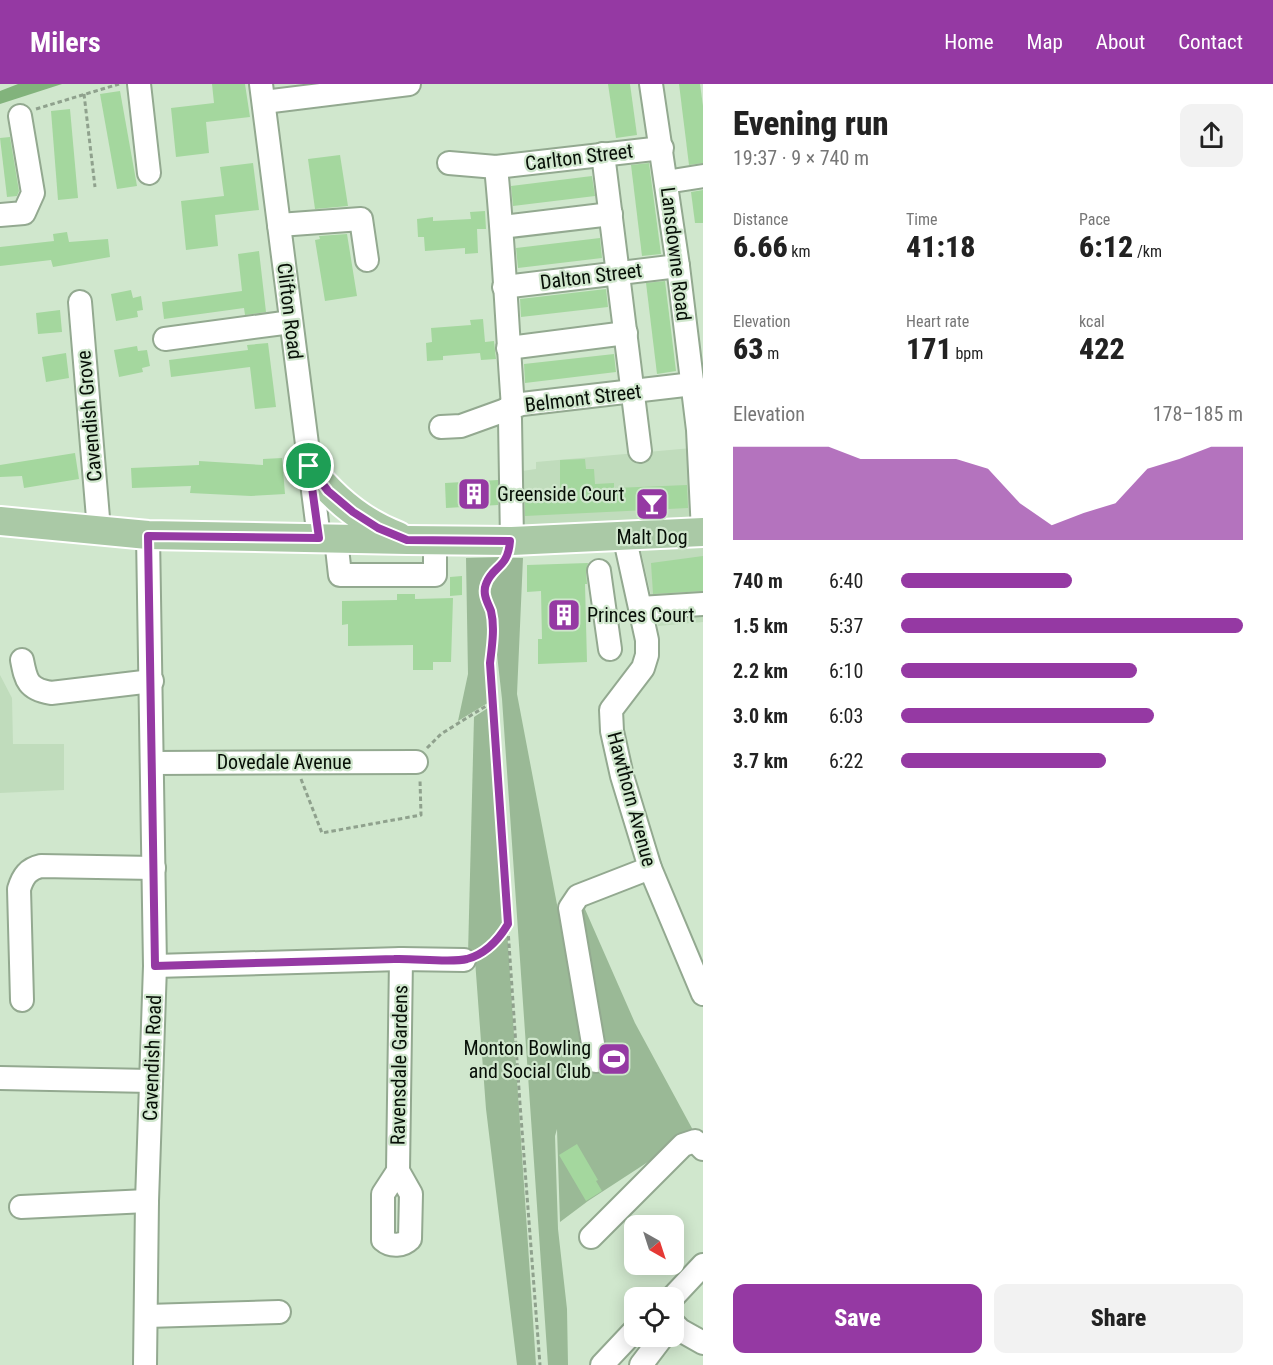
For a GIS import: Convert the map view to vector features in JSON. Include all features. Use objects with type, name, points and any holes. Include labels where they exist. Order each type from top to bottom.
[{"type":"main road","points":[[309,466],[328,491],[353,512],[378,528],[407,540]]},
{"type":"main road","points":[[0,521],[148,536],[327,539],[511,541],[703,532]]},
{"type":"street","points":[[140,84],[149,172]]},
{"type":"street","points":[[262,93],[409,84]]},
{"type":"street","name":"Lansdowne Road","points":[[651,84],[662,148],[702,456],[703,532]]},
{"type":"street","name":"Clifton Road","points":[[262,93],[309,466],[327,539],[340,575],[435,575],[435,540]]},
{"type":"street","points":[[0,215],[24,213],[33,193],[20,116]]},
{"type":"street","name":"Carlton Street","points":[[449,163],[496,168],[662,148]]},
{"type":"street","points":[[603,154],[640,451]]},
{"type":"street","points":[[496,168],[502,227],[508,348],[511,541]]},
{"type":"street","points":[[666,182],[703,176]]},
{"type":"street","points":[[502,227],[611,214]]},
{"type":"street","points":[[279,225],[361,219],[367,260]]},
{"type":"street","name":"Dalton Street","points":[[504,287],[678,266]]},
{"type":"street","name":"Cavendish Grove","points":[[80,302],[99,530]]},
{"type":"street","points":[[165,339],[291,322]]},
{"type":"street","points":[[508,348],[626,333]]},
{"type":"street","name":"Belmont Street","points":[[441,427],[461,426],[522,404],[693,384]]},
{"type":"street","name":"Hawthorn Avenue","points":[[624,535],[648,648],[646,661],[634,682],[614,705],[610,718],[620,767],[650,868],[703,994]]},
{"type":"street","name":"Cavendish Road","points":[[145,1365],[147,1201],[155,966],[148,536]]},
{"type":"street","points":[[599,571],[610,649]]},
{"type":"street","points":[[603,603],[703,604]]},
{"type":"street","points":[[22,660],[25,678],[30,686],[51,693],[152,681]]},
{"type":"street","name":"Dovedale Avenue","points":[[153,763],[294,762],[406,768]]},
{"type":"street","points":[[18,987],[19,889],[28,871],[41,866],[154,868]]},
{"type":"street","points":[[596,1061],[571,904],[578,896],[650,868]]},
{"type":"street","points":[[155,966],[401,959],[464,960]]},
{"type":"street","name":"Ravensdale Gardens","points":[[398,1170],[401,959]]},
{"type":"street","points":[[0,1078],[151,1081]]},
{"type":"street","points":[[591,1237],[683,1145],[695,1141],[703,1149]]},
{"type":"street","points":[[21,1207],[147,1201]]},
{"type":"street","points":[[682,1287],[703,1265]]},
{"type":"street","points":[[147,1316],[279,1312]]},
{"type":"street","points":[[684,1332],[703,1343]]},
{"type":"street","points":[[602,1365],[624,1341]]},
{"type":"street","points":[[641,1365],[655,1347]]},
{"type":"path","points":[[20,116],[46,105],[119,84]]},
{"type":"path","points":[[84,94],[95,187]]},
{"type":"path","points":[[511,541],[509,554],[485,586],[492,622],[490,663],[540,1365]]},
{"type":"path","points":[[406,768],[441,734],[494,701]]},
{"type":"path","points":[[294,762],[322,833],[421,815],[420,770],[406,768]]},
{"type":"path","points":[[464,960],[478,955],[490,946],[500,937],[508,924]]},
{"type":"shaded area","points":[[703,447],[703,622],[658,626],[634,520],[517,526],[515,472],[536,469],[536,462]]},
{"type":"shaded area","points":[[503,557],[486,577],[482,586],[482,595],[490,617],[486,659],[491,701],[458,721],[468,674],[466,558]]},
{"type":"shaded area","points":[[512,558],[523,558],[517,694],[563,936],[581,900],[635,1023],[694,1132],[588,1201],[560,1222],[557,1129],[555,1136],[558,1229],[567,1309],[568,1365],[548,1365],[502,699],[490,592],[493,583]]},
{"type":"shaded area","points":[[0,675],[12,698],[13,744],[64,744],[64,790],[0,793]]},
{"type":"shaded area","points":[[491,706],[506,923],[489,942],[468,954],[474,717]]},
{"type":"shaded area","points":[[507,930],[536,1365],[517,1365],[486,1109],[475,960],[502,939]]},
{"type":"green space","points":[[18,84],[62,84],[0,104],[0,91]]},
{"type":"building","points":[[212,84],[245,84],[250,117],[206,122],[209,153],[176,157],[171,108],[214,103]]},
{"type":"building","points":[[608,84],[630,84],[637,135],[616,138]]},
{"type":"building","points":[[679,84],[700,84],[703,106],[703,163],[689,165]]},
{"type":"building","points":[[120,91],[137,186],[117,189],[100,94]]},
{"type":"building","points":[[70,109],[78,198],[58,200],[51,111]]},
{"type":"building","points":[[10,137],[19,191],[17,196],[7,197],[0,138]]},
{"type":"building","points":[[340,155],[348,206],[315,209],[308,159]]},
{"type":"building","points":[[253,163],[259,210],[215,215],[218,246],[186,250],[181,201],[224,196],[220,167]]},
{"type":"building","points":[[649,163],[661,254],[642,256],[631,165]]},
{"type":"building","points":[[592,176],[595,196],[513,206],[511,186]]},
{"type":"building","points":[[703,190],[703,223],[695,223],[691,192]]},
{"type":"building","points":[[485,211],[486,229],[477,229],[478,253],[465,254],[465,248],[425,251],[424,237],[418,237],[417,219],[433,217],[433,221],[471,219],[470,212]]},
{"type":"building","points":[[67,232],[69,242],[108,239],[110,257],[53,267],[51,260],[0,266],[0,247],[54,241],[53,234]]},
{"type":"building","points":[[347,234],[357,296],[325,301],[315,240],[320,239],[319,236]]},
{"type":"building","points":[[600,238],[602,258],[518,268],[516,248]]},
{"type":"building","points":[[259,251],[266,312],[245,315],[244,308],[164,319],[162,302],[242,291],[238,254]]},
{"type":"building","points":[[665,281],[676,371],[657,374],[646,283]]},
{"type":"building","points":[[606,289],[608,307],[521,317],[520,299]]},
{"type":"building","points":[[131,290],[133,298],[141,296],[143,310],[137,311],[138,317],[116,321],[111,294]]},
{"type":"building","points":[[60,310],[62,332],[38,334],[36,313]]},
{"type":"building","points":[[483,319],[485,342],[494,341],[496,359],[481,360],[480,353],[443,356],[443,360],[427,361],[426,343],[432,342],[431,328],[471,325],[470,320]]},
{"type":"building","points":[[268,343],[276,407],[255,409],[250,367],[171,377],[169,360],[248,350],[247,345]]},
{"type":"building","points":[[137,346],[138,351],[147,350],[150,366],[142,368],[143,372],[119,377],[114,350]]},
{"type":"building","points":[[66,353],[69,378],[46,382],[42,357]]},
{"type":"building","points":[[614,354],[616,372],[525,383],[524,364]]},
{"type":"building","points":[[75,453],[79,479],[24,488],[22,476],[0,477],[0,465]]},
{"type":"building","points":[[282,458],[285,494],[251,496],[190,493],[191,486],[132,488],[131,468],[199,465],[199,461],[263,465],[263,459]]},
{"type":"building","points":[[585,459],[586,469],[594,469],[595,484],[614,483],[614,488],[687,485],[688,508],[525,516],[525,497],[560,495],[560,460]]},
{"type":"building","name":"Greenside Court","points":[[498,480],[498,505],[446,508],[445,483]]},
{"type":"building","points":[[703,556],[703,591],[653,594],[651,563]]},
{"type":"building","name":"Princes Court","points":[[588,563],[587,584],[585,584],[587,662],[538,664],[538,639],[542,639],[541,591],[527,592],[527,565]]},
{"type":"building","points":[[462,576],[462,595],[450,596],[450,577]]},
{"type":"building","points":[[397,594],[415,594],[415,599],[453,598],[451,662],[433,662],[433,670],[413,670],[413,645],[348,646],[348,624],[342,625],[342,601],[397,600]]},
{"type":"building","points":[[577,1144],[602,1191],[586,1201],[559,1155]]},
{"type":"place","name":"Greenside Court","points":[[474,494]]},
{"type":"place","name":"Malt Dog","points":[[652,504]]},
{"type":"place","name":"Princes Court","points":[[564,615]]},
{"type":"place","name":"Monton Bowling and Social Club","points":[[614,1059]]},
{"type":"route","points":[[309,466],[328,491],[353,512],[378,528],[407,540],[510,541],[509,554],[485,586],[486,599],[492,613],[490,663],[508,924],[500,937],[490,946],[478,955],[464,960],[401,959],[155,966],[148,536],[319,538],[309,466]]}]
